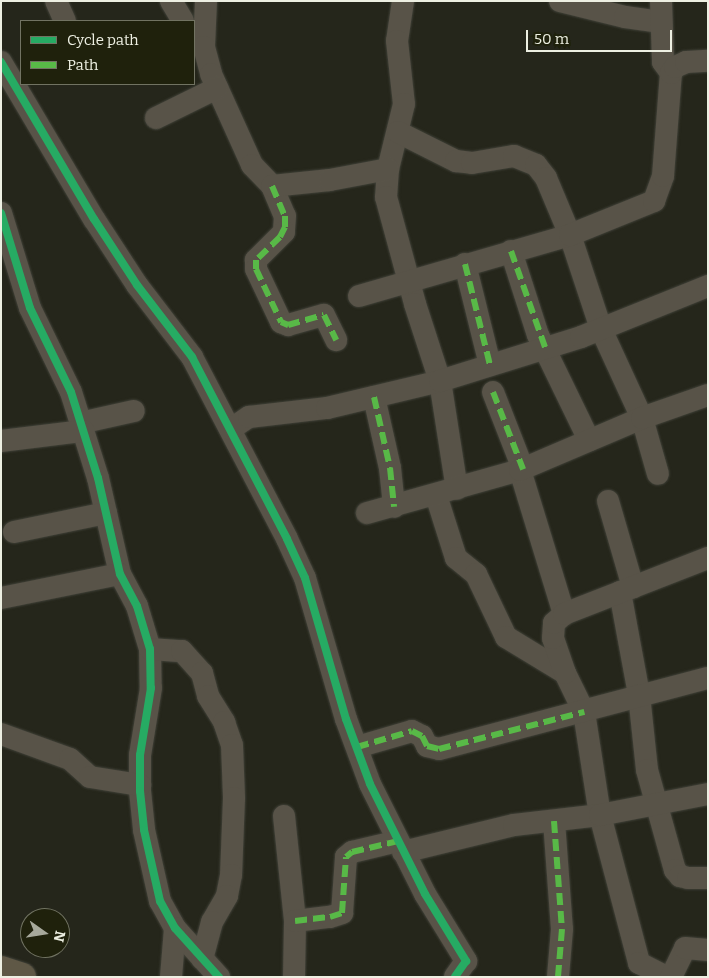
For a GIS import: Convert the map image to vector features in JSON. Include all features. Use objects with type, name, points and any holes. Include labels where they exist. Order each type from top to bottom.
[{"type":"main road","points":[[1,970],[22,977]]},
{"type":"street","points":[[56,1],[65,20]]},
{"type":"street","points":[[171,1],[182,20]]},
{"type":"street","points":[[206,1],[199,41],[217,88],[252,165],[272,186],[285,216],[285,227],[280,237],[256,260],[256,269],[281,322],[288,325],[324,315],[336,340]]},
{"type":"street","points":[[403,1],[397,41],[404,104],[388,169],[386,198],[440,381],[457,489]]},
{"type":"street","points":[[560,1],[625,18],[661,12],[663,62],[671,73]]},
{"type":"street","points":[[359,296],[409,279],[570,235],[654,202],[660,193],[671,73],[675,67],[686,62],[708,61]]},
{"type":"street","points":[[1,62],[94,219],[137,285],[192,357],[232,429],[305,578],[356,747],[400,846],[465,972]]},
{"type":"street","points":[[156,118],[217,88]]},
{"type":"street","points":[[398,132],[456,160],[472,163],[514,156],[536,165],[546,178],[570,235],[600,329],[642,418],[658,474]]},
{"type":"street","points":[[272,186],[330,180],[388,169]]},
{"type":"street","points":[[1,213],[30,308],[71,392],[106,513],[120,574],[144,622],[150,649],[151,688],[140,755],[140,785],[144,830],[160,901],[175,928],[192,944],[202,959],[219,977]]},
{"type":"street","points":[[511,252],[545,347],[589,440]]},
{"type":"street","points":[[465,264],[490,365]]},
{"type":"street","points":[[232,429],[249,417],[283,416],[440,381],[600,329],[708,286]]},
{"type":"street","points":[[493,392],[522,469],[564,614]]},
{"type":"street","points":[[367,513],[394,507],[522,469],[642,418],[708,395]]},
{"type":"street","points":[[374,397],[390,468],[394,507]]},
{"type":"street","points":[[1,441],[81,427],[134,411]]},
{"type":"street","points":[[436,495],[456,558],[476,574],[506,636],[565,673]]},
{"type":"street","points":[[608,501],[627,589],[647,770],[675,870],[680,876],[688,878],[708,878]]},
{"type":"street","points":[[14,532],[106,513]]},
{"type":"street","points":[[666,977],[639,963],[600,815],[584,712],[565,673],[553,638],[554,623],[564,614],[708,558]]},
{"type":"street","points":[[1,598],[120,574]]},
{"type":"street","points":[[150,649],[182,651],[202,673],[208,696],[224,722],[232,745],[234,798],[231,875],[227,896],[212,922],[202,959]]},
{"type":"street","points":[[356,747],[412,731],[422,736],[427,746],[439,749],[708,678]]},
{"type":"street","points":[[1,734],[70,759],[90,777],[140,785]]},
{"type":"street","points":[[295,921],[330,918],[342,913],[346,857],[352,852],[400,846],[514,826],[600,815],[708,794]]},
{"type":"street","points":[[284,816],[295,921],[294,977]]},
{"type":"street","points":[[554,821],[562,929],[558,977]]},
{"type":"street","points":[[171,977],[175,928]]},
{"type":"street","points":[[671,977],[684,948],[708,950]]},
{"type":"marked path","points":[[272,186],[285,216],[285,227],[280,237],[256,260],[256,269],[281,322],[288,325],[324,315],[336,340]]},
{"type":"marked path","points":[[511,251],[545,347]]},
{"type":"marked path","points":[[465,264],[490,365]]},
{"type":"marked path","points":[[493,392],[523,469]]},
{"type":"marked path","points":[[374,397],[390,468],[394,507]]},
{"type":"marked path","points":[[357,747],[412,731],[422,736],[427,746],[439,749],[584,712]]},
{"type":"marked path","points":[[554,821],[562,929],[558,977]]},
{"type":"marked path","points":[[295,921],[330,917],[342,913],[346,857],[352,852],[398,841]]},
{"type":"cycle path","points":[[1,62],[94,219],[137,285],[192,357],[287,539],[305,578],[346,719],[370,784],[425,894],[466,961],[455,977]]},
{"type":"cycle path","points":[[1,213],[30,308],[71,392],[98,478],[120,574],[137,606],[150,649],[151,688],[140,755],[140,791],[144,830],[160,901],[175,928],[219,977]]}]
